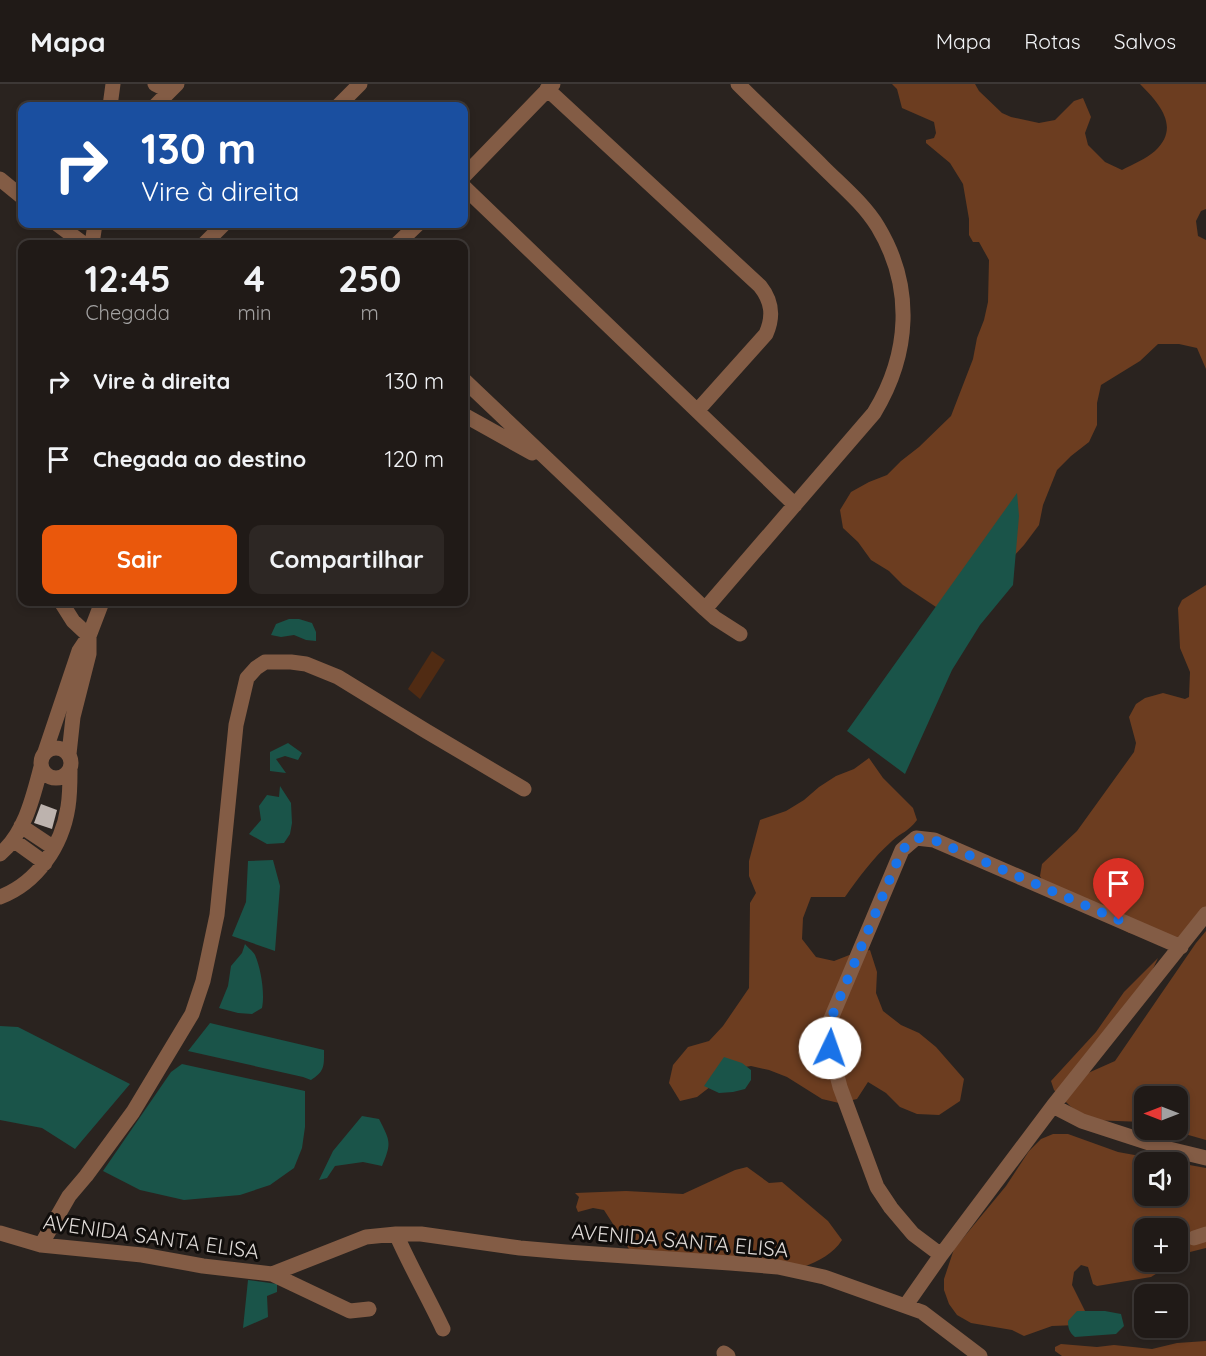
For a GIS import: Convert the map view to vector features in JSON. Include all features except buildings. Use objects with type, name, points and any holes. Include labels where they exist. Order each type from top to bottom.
[{"type":"street","points":[[111,102],[113,84]]},
{"type":"street","points":[[155,84],[173,88]]},
{"type":"street","points":[[342,102],[360,84]]},
{"type":"street","points":[[705,609],[874,413],[883,399],[896,368],[902,337],[901,288],[889,248],[877,226],[857,200],[738,84]]},
{"type":"street","points":[[468,172],[550,87],[760,286],[768,299],[771,314],[766,334],[698,411]]},
{"type":"street","points":[[158,102],[173,88]]},
{"type":"street","points":[[0,179],[18,194]]},
{"type":"street","points":[[468,191],[795,505]]},
{"type":"street","points":[[62,228],[79,240]]},
{"type":"street","points":[[208,240],[220,228]]},
{"type":"street","points":[[401,240],[413,228]]},
{"type":"street","points":[[468,384],[705,609],[740,634]]},
{"type":"street","points":[[468,404],[479,395]]},
{"type":"street","points":[[468,417],[552,464]]},
{"type":"street","points":[[0,897],[31,879],[45,862],[54,848],[68,807],[73,717],[89,654],[89,636],[73,621],[64,606]]},
{"type":"street","points":[[0,854],[13,840],[21,826],[79,651],[89,636],[100,606]]},
{"type":"street","points":[[41,1245],[69,1196],[133,1112],[192,1014],[203,981],[217,915],[236,725],[247,678],[256,668],[265,662],[291,662],[306,664],[338,677],[524,789]]},
{"type":"street","points":[[43,759],[55,747],[60,748],[69,762]]},
{"type":"street","points":[[43,759],[46,775],[51,778],[62,777],[69,762]]},
{"type":"street","points":[[21,826],[54,848]]},
{"type":"street","points":[[941,1255],[913,1234],[877,1187],[840,1087],[830,1048],[830,1021],[902,850],[916,838],[934,840],[1180,947]]},
{"type":"street","points":[[13,840],[45,862]]},
{"type":"street","points":[[906,1305],[1053,1106],[1206,914]]},
{"type":"street","points":[[1053,1106],[1082,1121],[1165,1148],[1206,1158]]},
{"type":"street","name":"AVENIDA SANTA ELISA","points":[[0,1233],[41,1245],[142,1255],[203,1266],[272,1274],[366,1237],[396,1234],[421,1234],[566,1252],[778,1267],[824,1277],[922,1312],[981,1356]]},
{"type":"street","points":[[396,1234],[405,1257],[443,1329]]},
{"type":"street","points":[[272,1274],[350,1311],[369,1309]]},
{"type":"shaded area","points":[[892,84],[975,84],[979,91],[1002,113],[1039,123],[1055,120],[1074,101],[1083,98],[1091,117],[1085,133],[1088,145],[1105,162],[1122,170],[1155,151],[1163,142],[1166,133],[1167,124],[1160,107],[1140,84],[1206,84],[1206,209],[1201,211],[1196,221],[1198,236],[1206,240],[1206,369],[1197,348],[1179,344],[1158,344],[1140,361],[1101,385],[1097,403],[1097,425],[1089,442],[1057,470],[1043,505],[1039,525],[988,584],[942,611],[871,560],[858,542],[843,528],[840,510],[851,492],[887,475],[951,416],[973,359],[988,302],[989,260],[979,242],[973,242],[969,235],[969,219],[963,184],[950,163],[926,143],[926,140],[934,138],[936,133],[934,122],[902,108],[897,89]]},
{"type":"shaded area","points":[[1206,585],[1206,912],[1192,928],[1174,940],[1129,933],[1057,893],[1044,883],[1040,876],[1042,864],[1077,831],[1134,752],[1136,743],[1129,717],[1136,704],[1145,698],[1163,693],[1185,699],[1189,697],[1190,672],[1180,648],[1178,608],[1182,600]]},
{"type":"shaded area","points":[[432,651],[445,660],[420,699],[408,689]]},
{"type":"shaded area","points":[[869,758],[883,778],[913,808],[917,820],[879,854],[845,897],[811,897],[803,918],[802,939],[816,957],[834,961],[870,950],[877,972],[876,993],[883,1011],[901,1025],[919,1033],[936,1047],[964,1079],[960,1101],[939,1115],[917,1114],[900,1107],[886,1093],[868,1082],[857,1099],[839,1103],[822,1099],[787,1077],[751,1066],[733,1069],[697,1097],[680,1101],[669,1083],[673,1065],[688,1047],[709,1041],[723,1026],[749,988],[750,903],[756,893],[749,876],[749,861],[760,820],[786,811],[836,776],[854,769]]},
{"type":"shaded area","points":[[1206,931],[1206,1140],[1188,1135],[1188,1086],[1134,1086],[1134,1122],[1090,1120],[1070,1106],[1054,1090],[1051,1081],[1096,1032],[1124,992],[1158,958],[1151,973],[1088,1073],[1115,1061]]},
{"type":"shaded area","points":[[1053,1134],[1068,1134],[1118,1152],[1134,1155],[1134,1206],[1188,1206],[1188,1165],[1206,1168],[1206,1248],[1188,1252],[1188,1218],[1134,1218],[1134,1272],[1159,1272],[1151,1277],[1097,1286],[1093,1284],[1088,1267],[1081,1265],[1074,1272],[1072,1285],[1086,1313],[1077,1325],[1052,1326],[1024,1336],[1012,1330],[971,1323],[957,1315],[949,1304],[944,1290],[944,1279],[954,1249],[1006,1186],[1029,1151],[1041,1139]]},
{"type":"shaded area","points":[[747,1167],[769,1183],[782,1182],[828,1221],[842,1240],[838,1245],[825,1256],[803,1267],[629,1249],[604,1210],[593,1208],[578,1212],[576,1207],[579,1197],[575,1193],[626,1191],[683,1194],[735,1170]]},
{"type":"shaded area","points":[[1206,1341],[1206,1356],[1062,1356],[1055,1351],[1055,1347],[1061,1344],[1097,1347],[1114,1345],[1152,1349],[1177,1343]]},
{"type":"water","points":[[1017,493],[1019,516],[1013,585],[980,625],[952,670],[905,774],[847,731]]},
{"type":"water","points":[[289,619],[312,623],[316,632],[316,641],[294,635],[281,637],[271,635],[276,624]]},
{"type":"water","points":[[288,743],[302,753],[298,760],[285,756],[276,759],[286,773],[270,771],[270,752]]},
{"type":"water","points":[[280,786],[291,803],[290,834],[284,843],[267,844],[249,834],[261,820],[259,806],[267,795],[279,797]]},
{"type":"water","points":[[273,860],[280,886],[275,951],[232,936],[246,902],[248,861]]},
{"type":"water","points":[[245,944],[255,955],[263,988],[262,1008],[252,1014],[219,1008],[228,986],[231,966],[242,953]]},
{"type":"water","points":[[210,1023],[324,1050],[323,1068],[311,1080],[188,1051]]},
{"type":"water","points":[[0,1026],[18,1027],[130,1084],[75,1149],[42,1128],[0,1120]]},
{"type":"water","points":[[724,1057],[742,1063],[751,1070],[751,1080],[745,1089],[719,1093],[704,1086]]},
{"type":"water","points":[[182,1064],[305,1091],[305,1127],[302,1148],[294,1168],[270,1185],[240,1195],[184,1200],[140,1190],[103,1171],[171,1072]]},
{"type":"water","points":[[362,1116],[379,1119],[386,1132],[388,1146],[382,1166],[363,1162],[335,1166],[327,1178],[319,1180],[333,1151]]},
{"type":"water","points":[[248,1280],[277,1284],[277,1292],[267,1296],[268,1317],[243,1328]]},
{"type":"water","points":[[1077,1311],[1105,1311],[1121,1314],[1124,1326],[1116,1334],[1075,1337],[1069,1330],[1068,1321]]},
{"type":"route","points":[[830,1048],[830,1021],[902,850],[916,838],[934,840],[1119,920]]}]
